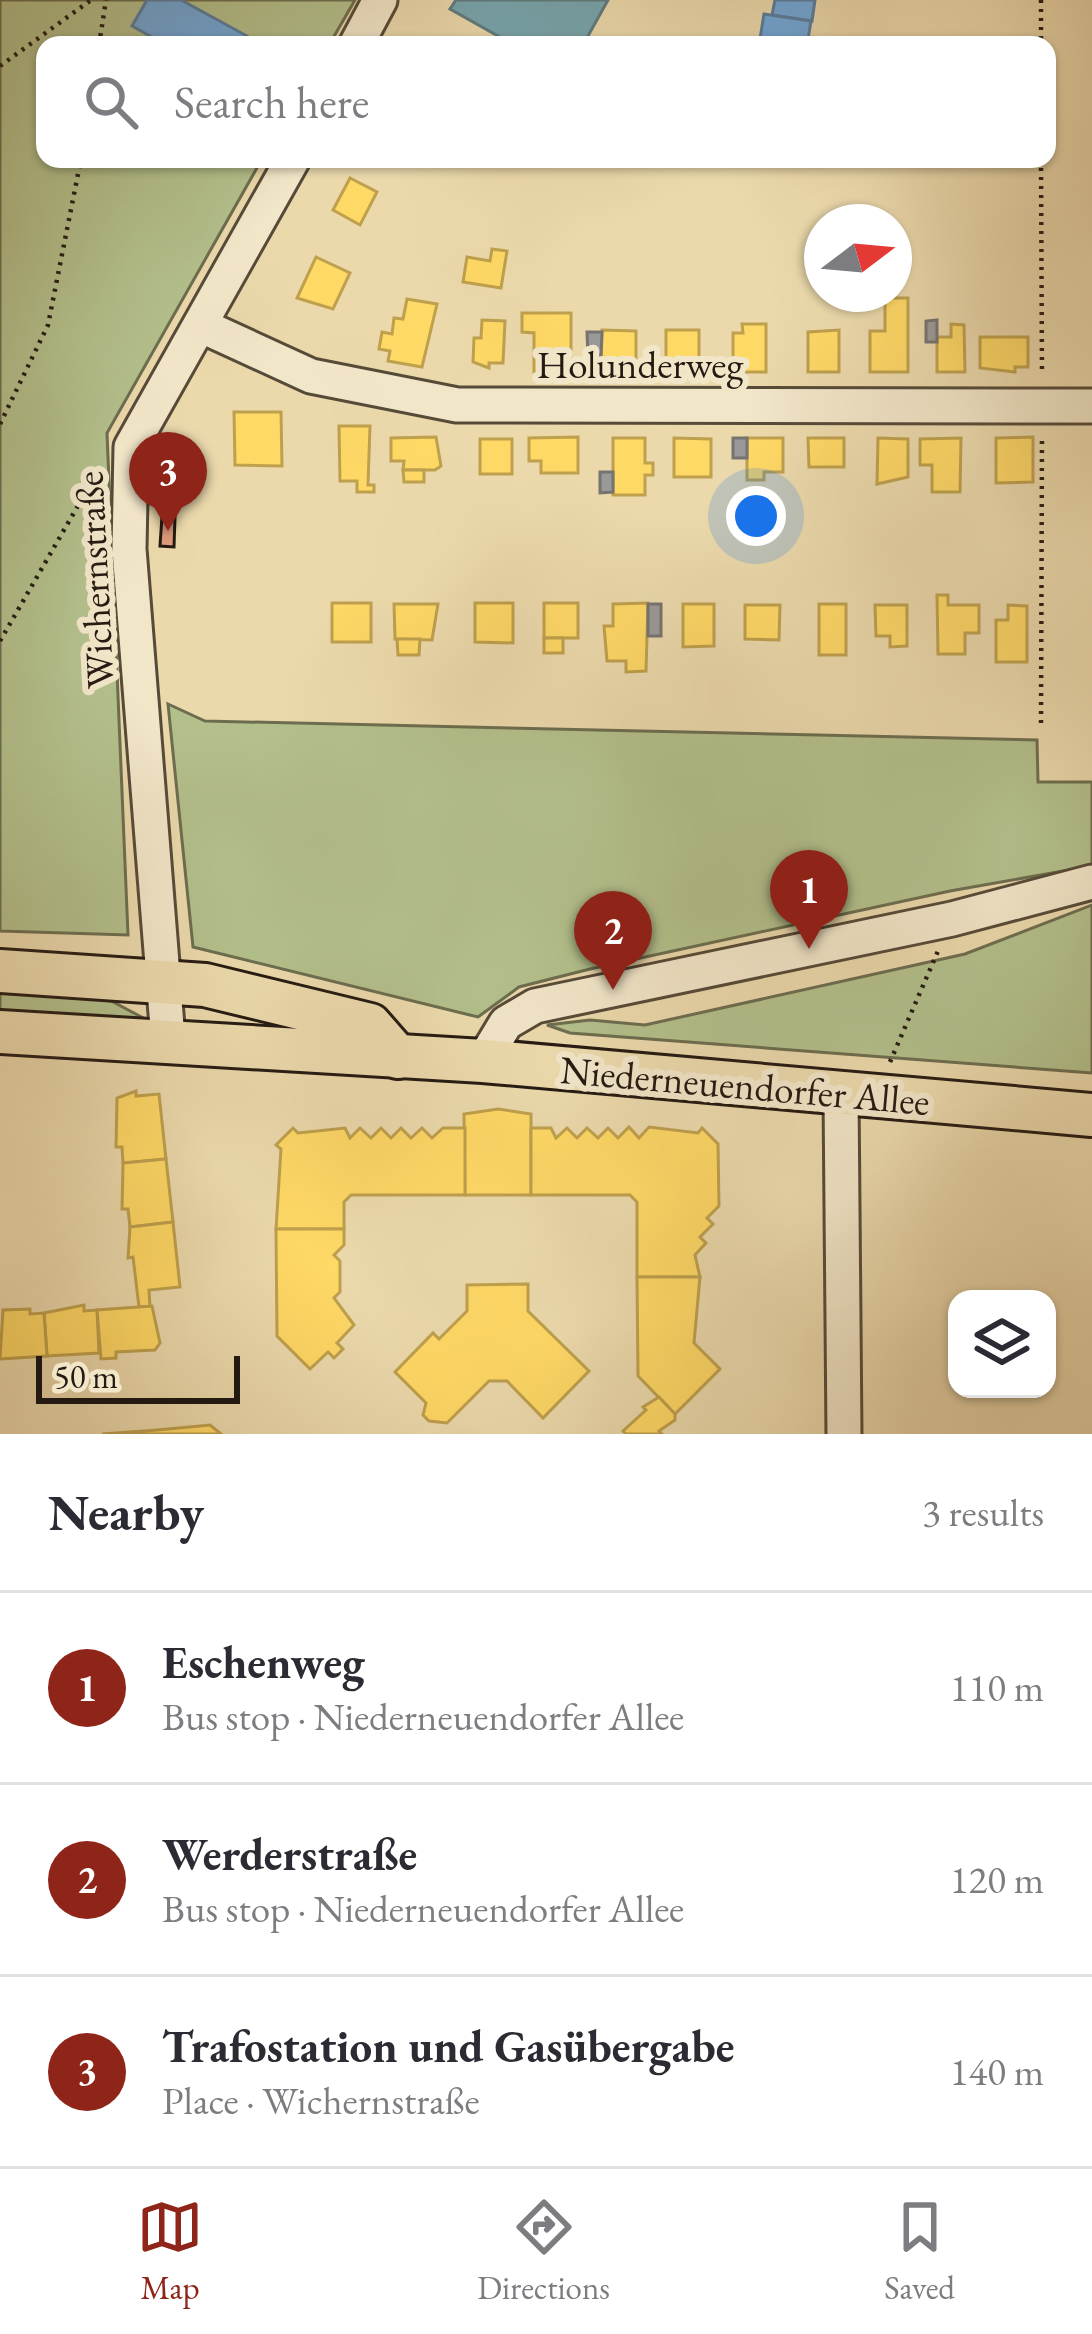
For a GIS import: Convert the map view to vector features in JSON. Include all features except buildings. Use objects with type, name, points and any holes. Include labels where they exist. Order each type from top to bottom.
[{"type":"main road","points":[[0,971],[166,980],[370,1025],[398,1057]]},
{"type":"main road","name":"Niederneuendorfer Allee","points":[[0,1032],[483,1061],[1092,1114]]},
{"type":"street","points":[[361,36],[380,0]]},
{"type":"street","name":"Wichernstraße","points":[[169,1040],[128,549],[130,447],[288,168]]},
{"type":"street","name":"Holunderweg","points":[[202,326],[311,376],[377,394],[457,405],[1092,406]]},
{"type":"street","points":[[483,1061],[506,1023],[535,1006],[952,919],[1092,882]]},
{"type":"street","points":[[841,1095],[844,1434]]},
{"type":"path","points":[[41,36],[91,0]]},
{"type":"path","points":[[100,36],[106,0]]},
{"type":"path","points":[[1041,0],[1041,36]]},
{"type":"path","points":[[0,66],[36,40]]},
{"type":"path","points":[[0,424],[48,325],[79,168]]},
{"type":"path","points":[[1041,168],[1041,723]]},
{"type":"path","points":[[0,641],[105,460],[130,447]]},
{"type":"path","points":[[888,1068],[952,919]]},
{"type":"green space","points":[[0,0],[355,0],[334,36],[36,36],[36,168],[257,168],[107,433],[128,935],[0,931]]},
{"type":"green space","points":[[168,704],[205,721],[1037,740],[1038,782],[1092,782],[1092,866],[950,891],[590,969],[519,987],[478,1017],[193,947]]},
{"type":"green space","points":[[1092,905],[1092,1073],[570,1033],[547,1025],[590,1020],[645,1025],[965,954]]},
{"type":"green space","points":[[0,989],[102,996],[147,1020],[0,1023]]},
{"type":"place","name":"Trafostation und Gasübergabe","points":[[168,531]]},
{"type":"place","name":"Eschenweg","points":[[809,949]]},
{"type":"place","name":"Werderstraße","points":[[613,990]]}]
